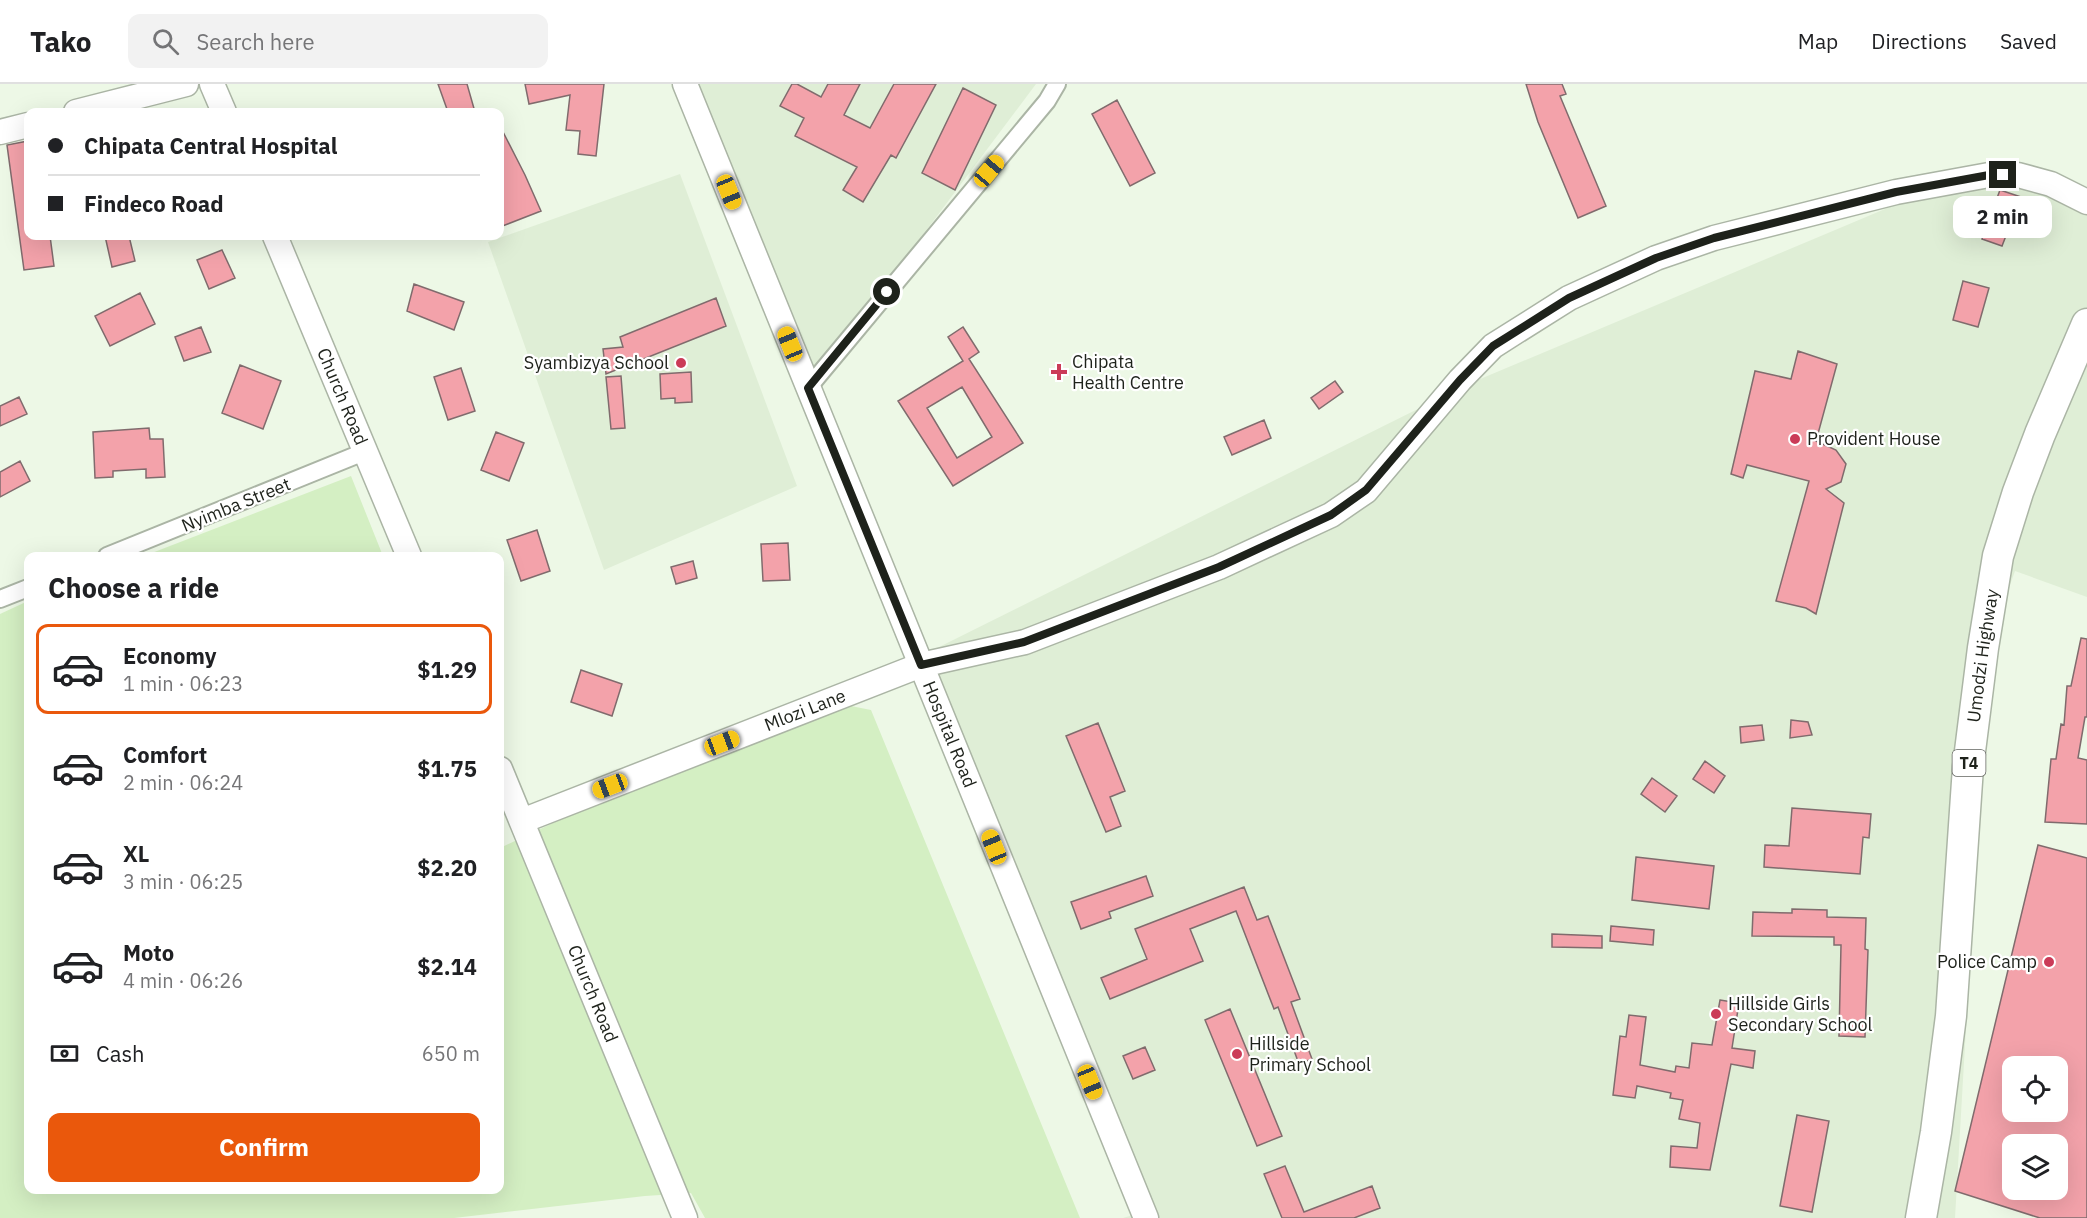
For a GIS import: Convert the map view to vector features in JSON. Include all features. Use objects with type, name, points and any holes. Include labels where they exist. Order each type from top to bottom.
[{"type":"highway","name":"Umodzi Highway","points":[[1921,1218],[1936,1132],[1951,1016],[1968,767],[1983,648],[1998,556],[2018,492],[2040,434],[2087,324]]},
{"type":"street","points":[[92,108],[186,84]]},
{"type":"street","points":[[212,84],[222,108]]},
{"type":"street","name":"Hospital Road","points":[[685,84],[1146,1218]]},
{"type":"street","points":[[808,388],[1040,110],[1057,84]]},
{"type":"street","points":[[0,132],[24,126]]},
{"type":"street","name":"Mlozi Lane","points":[[522,821],[921,665],[1024,642],[1219,567],[1331,515],[1366,490],[1460,380],[1493,346],[1569,298],[1656,258],[1714,238],[1896,192],[1989,175],[2018,175],[2051,184],[2087,202]]},
{"type":"street","name":"Church Road","points":[[276,240],[407,552]]},
{"type":"street","name":"Nyimba Street","points":[[117,552],[364,452]]},
{"type":"street","points":[[0,599],[24,590]]},
{"type":"street","name":"Church Road","points":[[504,778],[685,1218]]},
{"type":"shaded area","points":[[694,84],[1036,84],[808,388]]},
{"type":"shaded area","points":[[2004,159],[2087,194],[2087,597],[2015,571],[1988,647],[1955,1218],[1123,1218],[1143,1212],[921,656],[1466,385]]},
{"type":"shaded area","points":[[680,174],[797,486],[604,570],[488,242],[504,240],[504,236]]},
{"type":"green space","points":[[351,476],[381,552],[154,552]]},
{"type":"green space","points":[[24,603],[24,1194],[504,1194],[504,846],[553,823],[841,704],[871,710],[1080,1218],[705,1218],[691,1193],[645,1196],[454,1218],[0,1218],[0,614]]},
{"type":"building","points":[[438,84],[467,84],[474,108],[447,108]]},
{"type":"building","points":[[525,84],[604,84],[596,156],[578,154],[580,131],[566,130],[570,95],[529,104]]},
{"type":"building","points":[[792,84],[797,84],[821,97],[828,84],[860,84],[844,115],[870,128],[894,84],[936,84],[896,158],[891,155],[863,202],[843,190],[857,167],[795,136],[804,118],[780,106]]},
{"type":"building","points":[[1526,84],[1562,84],[1566,94],[1560,96],[1606,206],[1578,218],[1538,122]]},
{"type":"building","points":[[963,88],[996,105],[955,190],[922,173]]},
{"type":"building","points":[[1117,100],[1155,173],[1130,186],[1092,114]]},
{"type":"building","points":[[504,134],[525,175],[541,211],[504,225]]},
{"type":"building","points":[[24,142],[24,240],[51,240],[54,266],[24,270],[7,145]]},
{"type":"building","points":[[2000,190],[2021,197],[2002,246],[1982,239]]},
{"type":"building","points":[[106,240],[130,240],[135,261],[112,267]]},
{"type":"building","points":[[222,250],[235,278],[209,289],[197,260]]},
{"type":"building","points":[[1963,281],[1989,288],[1978,327],[1953,320]]},
{"type":"building","points":[[414,284],[464,302],[454,330],[407,311]]},
{"type":"building","points":[[140,293],[155,324],[110,346],[95,316]]},
{"type":"building","points":[[716,298],[726,326],[606,374],[603,349],[623,347],[620,337]]},
{"type":"building","points":[[201,327],[211,352],[184,361],[175,337]]},
{"type":"building","points":[[963,327],[979,352],[969,359],[1023,443],[953,486],[898,401],[963,361],[948,337]],"holes":[[[962,387],[992,437],[957,458],[927,408]]]},
{"type":"building","points":[[1798,351],[1837,364],[1816,441],[1836,450],[1846,464],[1841,482],[1826,489],[1844,503],[1816,614],[1806,608],[1776,601],[1809,481],[1747,465],[1743,478],[1731,474],[1755,371],[1791,379]]},
{"type":"building","points":[[240,365],[281,381],[263,429],[222,413]]},
{"type":"building","points":[[461,368],[475,411],[448,420],[434,377]]},
{"type":"building","points":[[691,372],[692,402],[675,403],[675,398],[661,399],[660,374]]},
{"type":"building","points":[[621,376],[625,428],[611,429],[606,377]]},
{"type":"building","points":[[1335,381],[1343,392],[1319,409],[1311,398]]},
{"type":"building","points":[[19,397],[27,414],[0,426],[0,406]]},
{"type":"building","points":[[1264,420],[1271,438],[1232,455],[1224,437]]},
{"type":"building","points":[[149,428],[150,439],[163,439],[165,477],[146,478],[146,469],[113,471],[113,477],[95,478],[93,432]]},
{"type":"building","points":[[496,432],[524,443],[509,481],[481,470]]},
{"type":"building","points":[[20,461],[30,481],[0,497],[0,472]]},
{"type":"building","points":[[537,530],[550,571],[521,581],[507,540]]},
{"type":"building","points":[[788,543],[790,580],[763,581],[761,544]]},
{"type":"building","points":[[693,561],[697,578],[676,584],[671,567]]},
{"type":"building","points":[[2081,638],[2087,639],[2087,717],[2085,717],[2078,758],[2087,760],[2087,824],[2045,822],[2051,759],[2056,759],[2061,724],[2064,725],[2067,686],[2071,686]]},
{"type":"building","points":[[581,670],[622,684],[612,716],[571,702]]},
{"type":"building","points":[[1791,720],[1808,722],[1812,735],[1790,738]]},
{"type":"building","points":[[1098,723],[1125,791],[1110,797],[1121,826],[1106,832],[1066,736]]},
{"type":"building","points":[[1762,725],[1764,740],[1741,743],[1740,727]]},
{"type":"building","points":[[1705,761],[1725,776],[1714,793],[1693,779]]},
{"type":"building","points":[[1652,778],[1677,796],[1665,812],[1641,794]]},
{"type":"building","points":[[1792,808],[1871,814],[1869,838],[1863,837],[1860,874],[1764,867],[1765,845],[1789,846]]},
{"type":"building","name":"Police Camp","points":[[2038,845],[2087,858],[2087,1218],[2040,1218],[1955,1191]]},
{"type":"building","points":[[1636,857],[1714,866],[1709,909],[1632,900]]},
{"type":"building","points":[[1146,876],[1153,896],[1109,912],[1111,918],[1081,929],[1071,902]]},
{"type":"building","points":[[1244,887],[1257,920],[1268,916],[1300,999],[1291,1002],[1312,1059],[1299,1064],[1278,1007],[1274,1009],[1236,911],[1190,929],[1203,961],[1110,999],[1101,978],[1147,959],[1135,929]]},
{"type":"building","points":[[1792,909],[1827,910],[1827,917],[1866,918],[1865,949],[1868,950],[1865,1037],[1839,1036],[1841,945],[1834,945],[1834,937],[1752,936],[1753,912],[1792,913]]},
{"type":"building","points":[[1611,926],[1654,930],[1653,945],[1610,941]]},
{"type":"building","points":[[1552,934],[1602,936],[1602,948],[1552,947]]},
{"type":"building","points":[[1720,1000],[1739,1003],[1732,1048],[1755,1051],[1753,1068],[1731,1064],[1710,1170],[1670,1167],[1671,1146],[1697,1148],[1700,1123],[1679,1119],[1683,1100],[1670,1098],[1671,1093],[1637,1086],[1635,1098],[1613,1095],[1620,1036],[1626,1037],[1629,1015],[1646,1017],[1640,1065],[1675,1072],[1676,1066],[1689,1068],[1692,1043],[1712,1045]]},
{"type":"building","points":[[1230,1009],[1282,1136],[1257,1146],[1205,1020]]},
{"type":"building","points":[[1145,1047],[1155,1070],[1133,1079],[1123,1056]]},
{"type":"building","points":[[1797,1115],[1829,1121],[1812,1212],[1780,1206]]},
{"type":"building","points":[[1285,1166],[1304,1212],[1372,1186],[1380,1208],[1354,1218],[1282,1218],[1264,1174]]},
{"type":"place","name":"Syambizya School","points":[[681,363]]},
{"type":"place","name":"Chipata Health Centre","points":[[1059,372]]},
{"type":"place","name":"Provident House","points":[[1795,439]]},
{"type":"place","name":"Police Camp","points":[[2049,962]]},
{"type":"place","name":"Hillside Girls Secondary School","points":[[1716,1014]]},
{"type":"place","name":"Hillside Primary School","points":[[1237,1054]]},
{"type":"route","points":[[887,292],[808,388],[921,665],[1024,642],[1219,567],[1331,515],[1366,490],[1460,380],[1493,346],[1569,298],[1656,258],[1714,238],[1896,192],[1989,175],[2003,175]]}]
